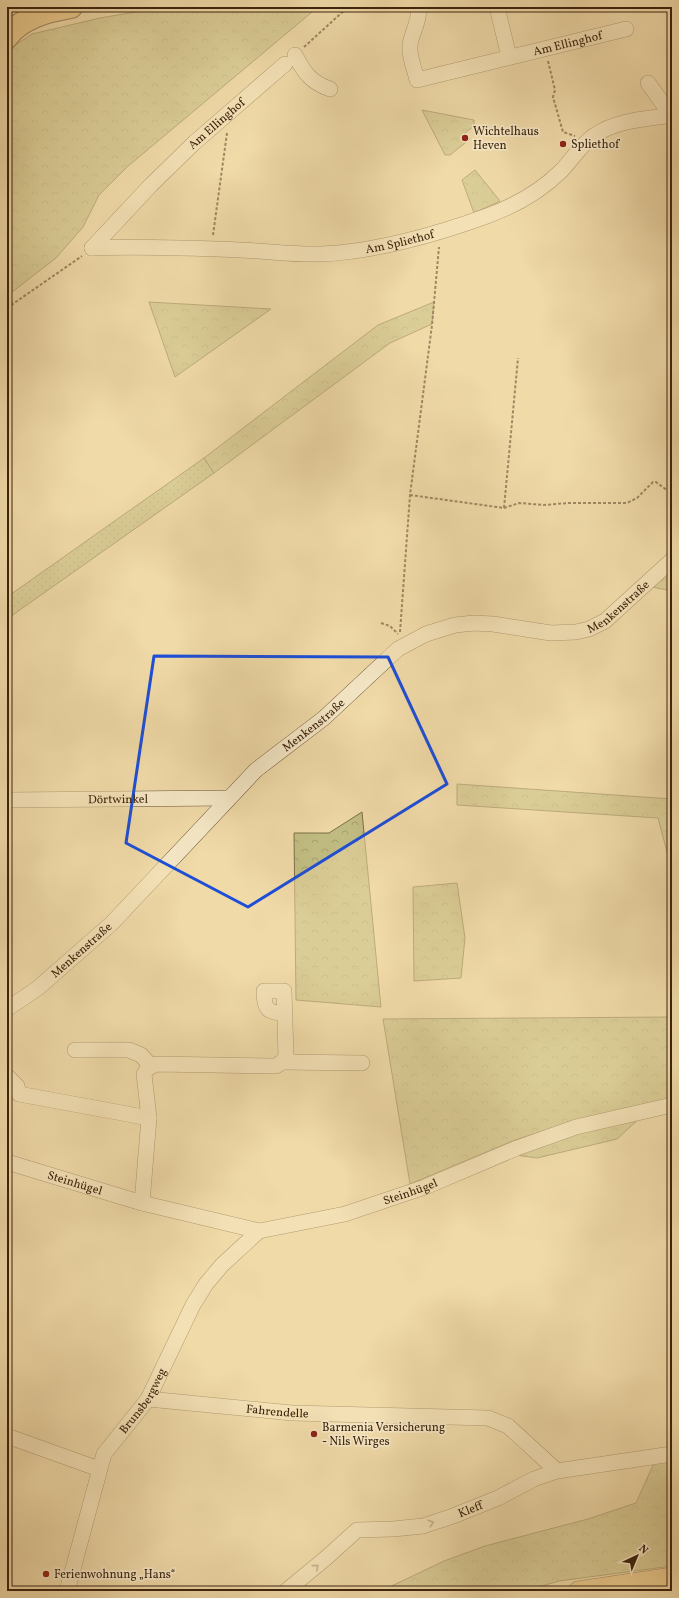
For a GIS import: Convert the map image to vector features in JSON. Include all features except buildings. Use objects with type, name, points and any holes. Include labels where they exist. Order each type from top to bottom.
[{"type":"highway","points":[[27,7],[63,8]]},
{"type":"highway","points":[[7,36],[22,23],[32,17],[63,8]]},
{"type":"main road","points":[[578,1591],[672,1577]]},
{"type":"street","name":"Am Ellinghof","points":[[418,7],[418,20],[412,31],[410,48],[417,80],[626,29]]},
{"type":"street","points":[[497,7],[509,57]]},
{"type":"street","points":[[290,59],[317,85],[330,89]]},
{"type":"street","name":"Am Ellinghof","points":[[92,248],[151,185],[290,59]]},
{"type":"street","points":[[648,83],[671,115]]},
{"type":"street","name":"Am Spliethof","points":[[92,248],[171,246],[321,254],[363,249],[440,232],[487,216],[520,202],[560,172],[588,140],[607,128],[671,115]]},
{"type":"street","name":"Menkenstraße","points":[[7,1009],[38,988],[112,923],[228,798],[260,766],[324,718],[401,647],[426,634],[455,625],[492,624],[551,633],[576,632],[589,629],[605,621],[672,560]]},
{"type":"street","name":"Dörtwinkel","points":[[7,800],[228,798]]},
{"type":"street","points":[[75,1050],[129,1050],[141,1055],[151,1066],[276,1066],[282,1062],[286,1056],[285,1013]]},
{"type":"street","points":[[282,1062],[362,1063]]},
{"type":"street","points":[[142,1203],[149,1118],[144,1074],[151,1066]]},
{"type":"street","points":[[8,1077],[17,1086],[18,1094],[149,1118]]},
{"type":"street","name":"Steinhügel","points":[[7,1162],[142,1203],[259,1231],[345,1214],[425,1187],[517,1148],[576,1127],[672,1105]]},
{"type":"street","name":"Brunsbergweg","points":[[67,1591],[104,1454],[148,1399],[193,1305],[206,1284],[222,1265],[259,1231]]},
{"type":"street","name":"Fahrendelle","points":[[148,1399],[292,1413],[488,1418],[508,1426],[557,1471]]},
{"type":"street","points":[[7,1436],[99,1469]]},
{"type":"street","name":"Kleff","points":[[286,1591],[357,1530],[423,1526],[492,1501],[534,1480],[557,1471],[672,1454]]},
{"type":"path","points":[[290,59],[348,7]]},
{"type":"path","points":[[544,49],[555,90],[553,97],[562,132],[588,140]]},
{"type":"path","points":[[211,248],[230,112]]},
{"type":"path","points":[[381,623],[390,626],[400,636],[400,617],[410,495],[432,325],[440,232]]},
{"type":"path","points":[[7,308],[69,267],[92,248]]},
{"type":"path","points":[[504,508],[518,358]]},
{"type":"path","points":[[410,495],[504,508],[519,503],[544,505],[568,503],[627,504],[637,498],[653,482],[656,482],[672,494]]},
{"type":"highlighted area","points":[[154,656],[388,657],[447,784],[248,907],[126,843]]},
{"type":"green space","points":[[164,7],[318,7],[127,167],[99,195],[83,227],[56,258],[7,296],[7,54],[17,44],[32,34],[100,18]]},
{"type":"green space","points":[[422,110],[474,120],[474,126],[465,133],[470,139],[450,155],[445,155]]},
{"type":"green space","points":[[475,170],[500,201],[474,213],[462,180]]},
{"type":"green space","points":[[149,302],[271,309],[175,377]]},
{"type":"green space","points":[[434,302],[432,324],[390,343],[214,473],[204,458],[378,325]]},
{"type":"green space","points":[[204,458],[214,473],[7,619],[7,597]]},
{"type":"green space","points":[[672,567],[672,591],[652,587]]},
{"type":"green space","points":[[457,784],[672,799],[672,871],[658,818],[457,805]]},
{"type":"green space","points":[[362,812],[381,1007],[296,1000],[294,833],[329,833]]},
{"type":"green space","points":[[457,883],[465,938],[461,978],[414,981],[413,887]]},
{"type":"green space","points":[[672,1017],[672,1098],[575,1121],[515,1140],[410,1184],[383,1019]]},
{"type":"green space","points":[[641,1117],[617,1139],[537,1158],[515,1155],[583,1132]]},
{"type":"green space","points":[[672,1459],[672,1566],[559,1581],[525,1591],[381,1591],[444,1561],[485,1546],[588,1519],[636,1503],[654,1463]]},
{"type":"place","name":"Wichtelhaus Heven","points":[[465,138]]},
{"type":"place","name":"Spliethof","points":[[563,144]]},
{"type":"place","name":"Barmenia Versicherung - Nils Wirges","points":[[314,1434]]},
{"type":"place","name":"Ferienwohnung „Hans“","points":[[46,1574]]}]
